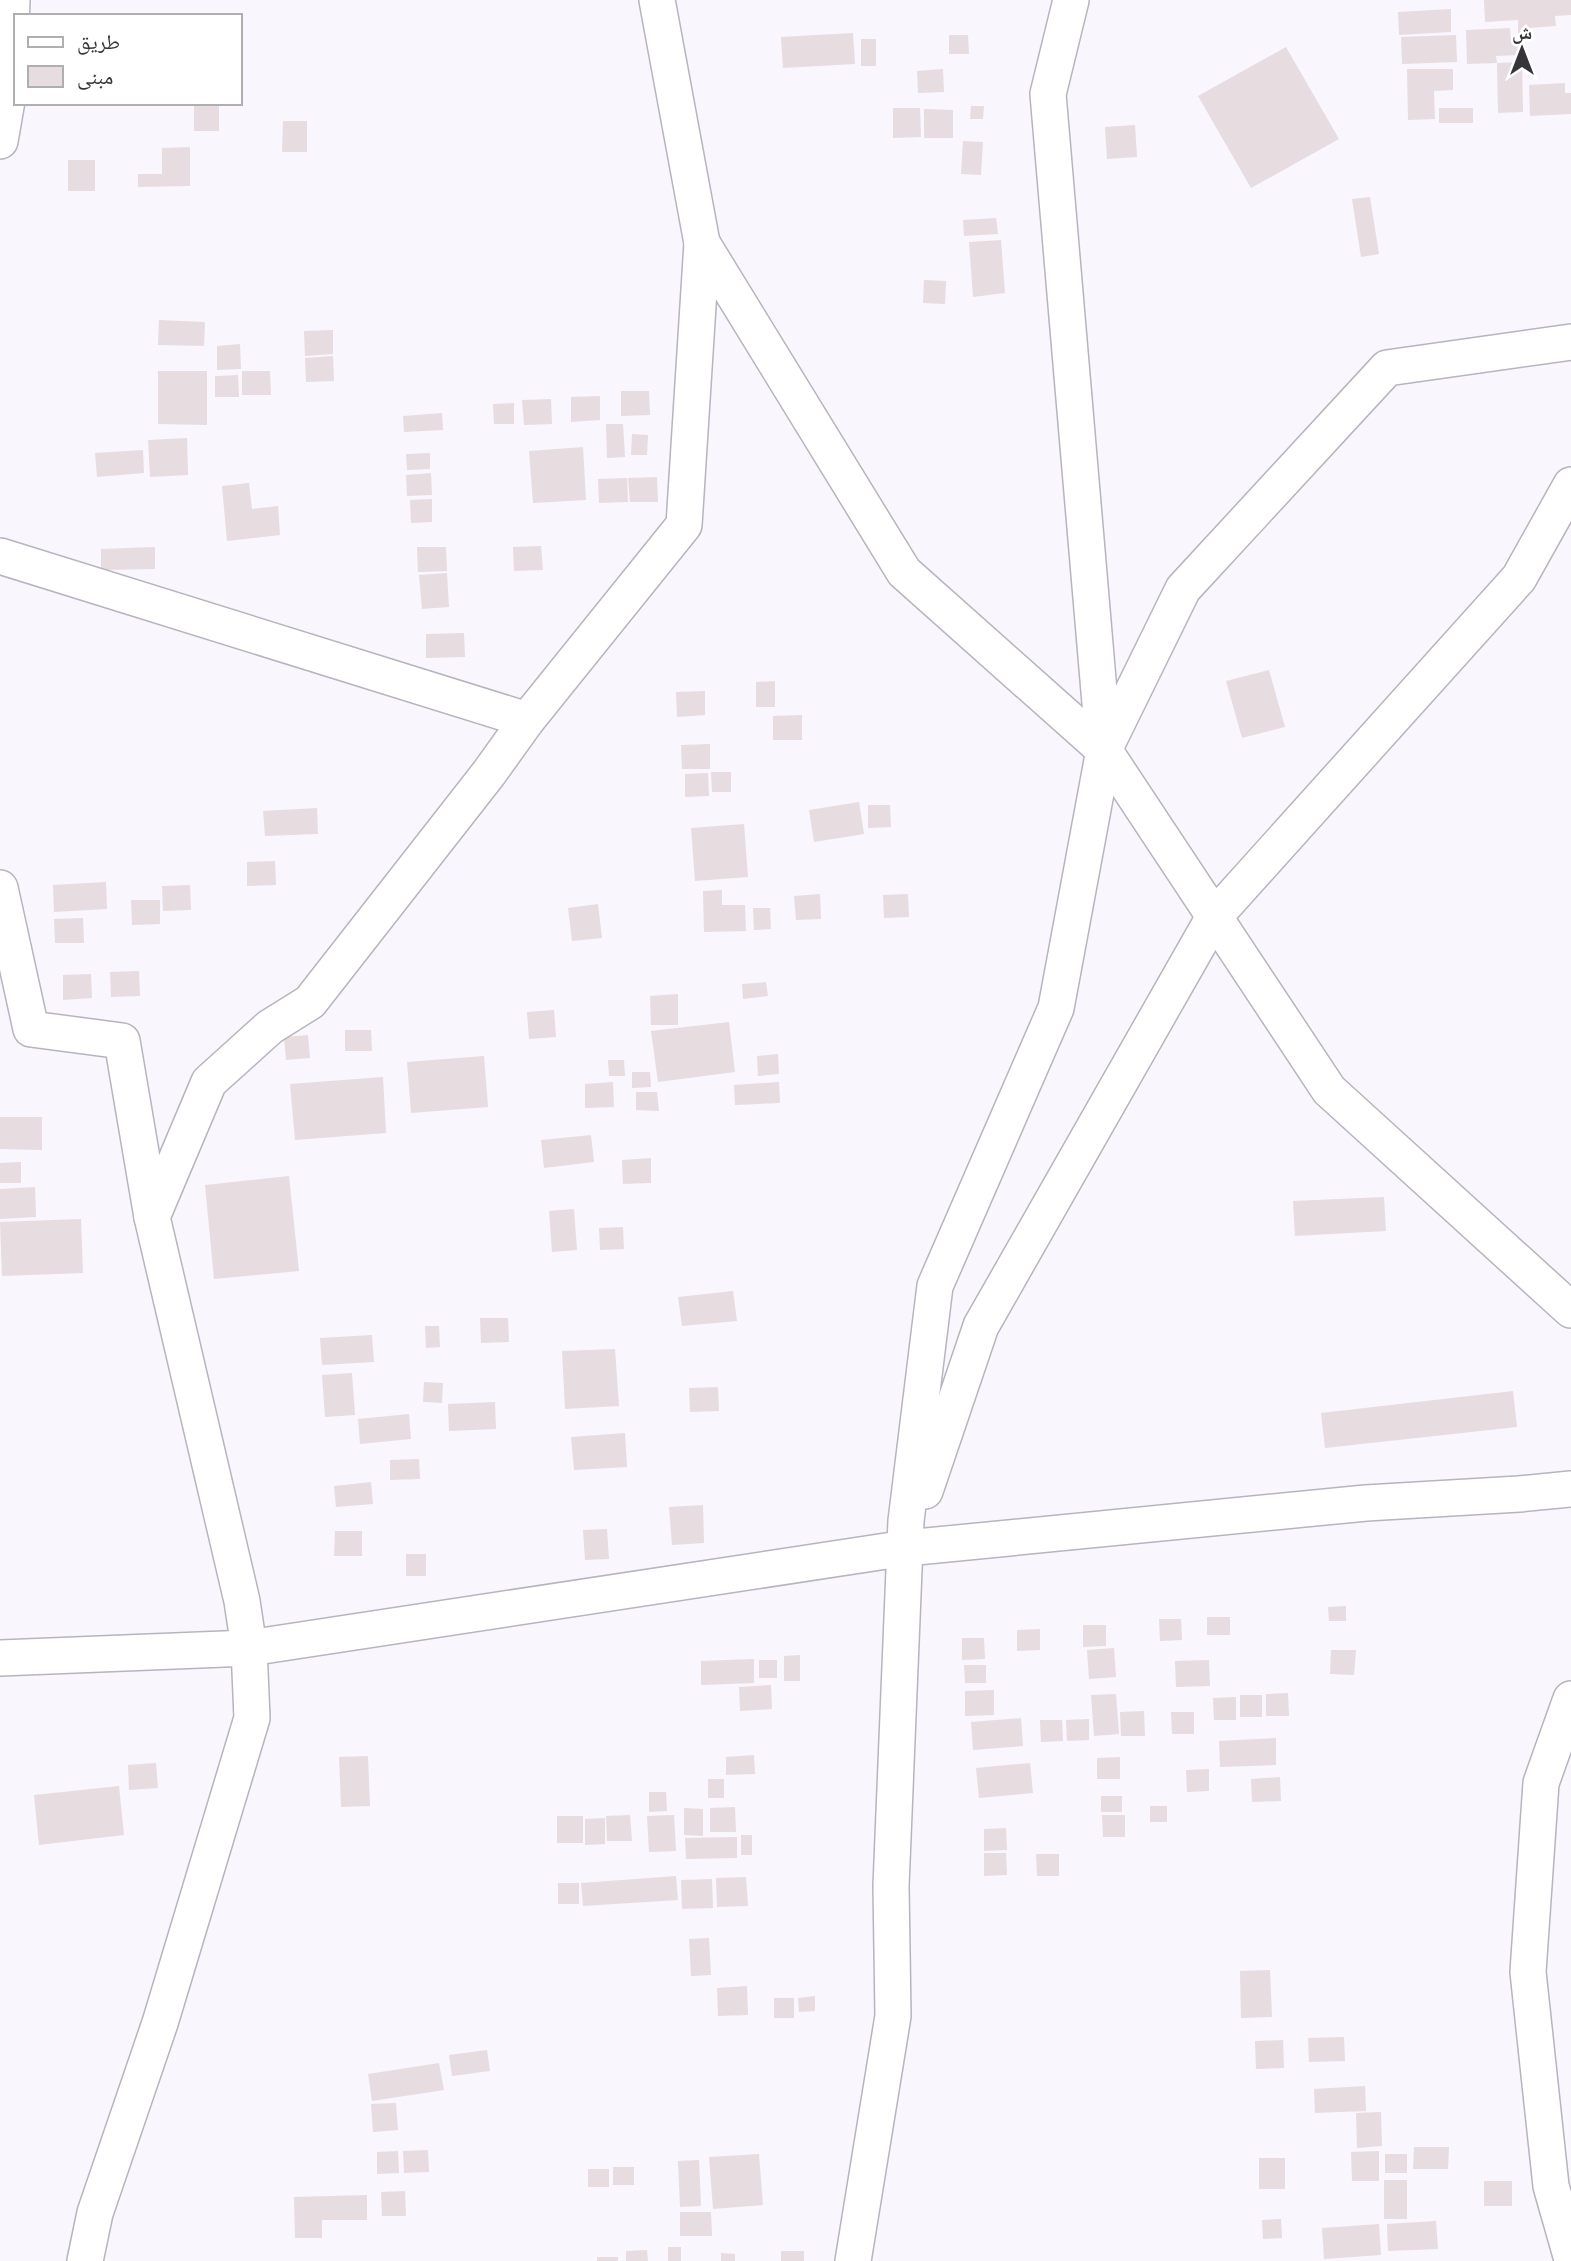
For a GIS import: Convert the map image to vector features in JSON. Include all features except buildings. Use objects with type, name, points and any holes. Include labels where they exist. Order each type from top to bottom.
[{"type":"street","points":[[0,141],[8,95],[12,0]]},
{"type":"street","points":[[152,1217],[209,1082],[270,1027],[310,1002],[489,773],[527,720],[684,525],[702,243],[657,0]]},
{"type":"street","points":[[853,2261],[893,2016],[891,1886],[906,1521],[935,1286],[1056,1008],[1104,750],[1048,94],[1071,0]]},
{"type":"street","points":[[702,243],[904,572],[1104,750],[1329,1090],[1571,1310]]},
{"type":"street","points":[[1104,750],[1183,589],[1387,368],[1571,342]]},
{"type":"street","points":[[906,1548],[981,1326],[1214,917],[1519,578],[1571,485]]},
{"type":"street","points":[[0,556],[527,720]]},
{"type":"street","points":[[0,888],[31,1029],[122,1041],[152,1217],[242,1601],[249,1648],[252,1718],[160,2023],[95,2213],[85,2261]]},
{"type":"street","points":[[0,1658],[249,1648],[906,1548],[1366,1503],[1571,1489]]},
{"type":"street","points":[[1571,1699],[1541,1783],[1528,1972],[1551,2186],[1571,2256]]}]
